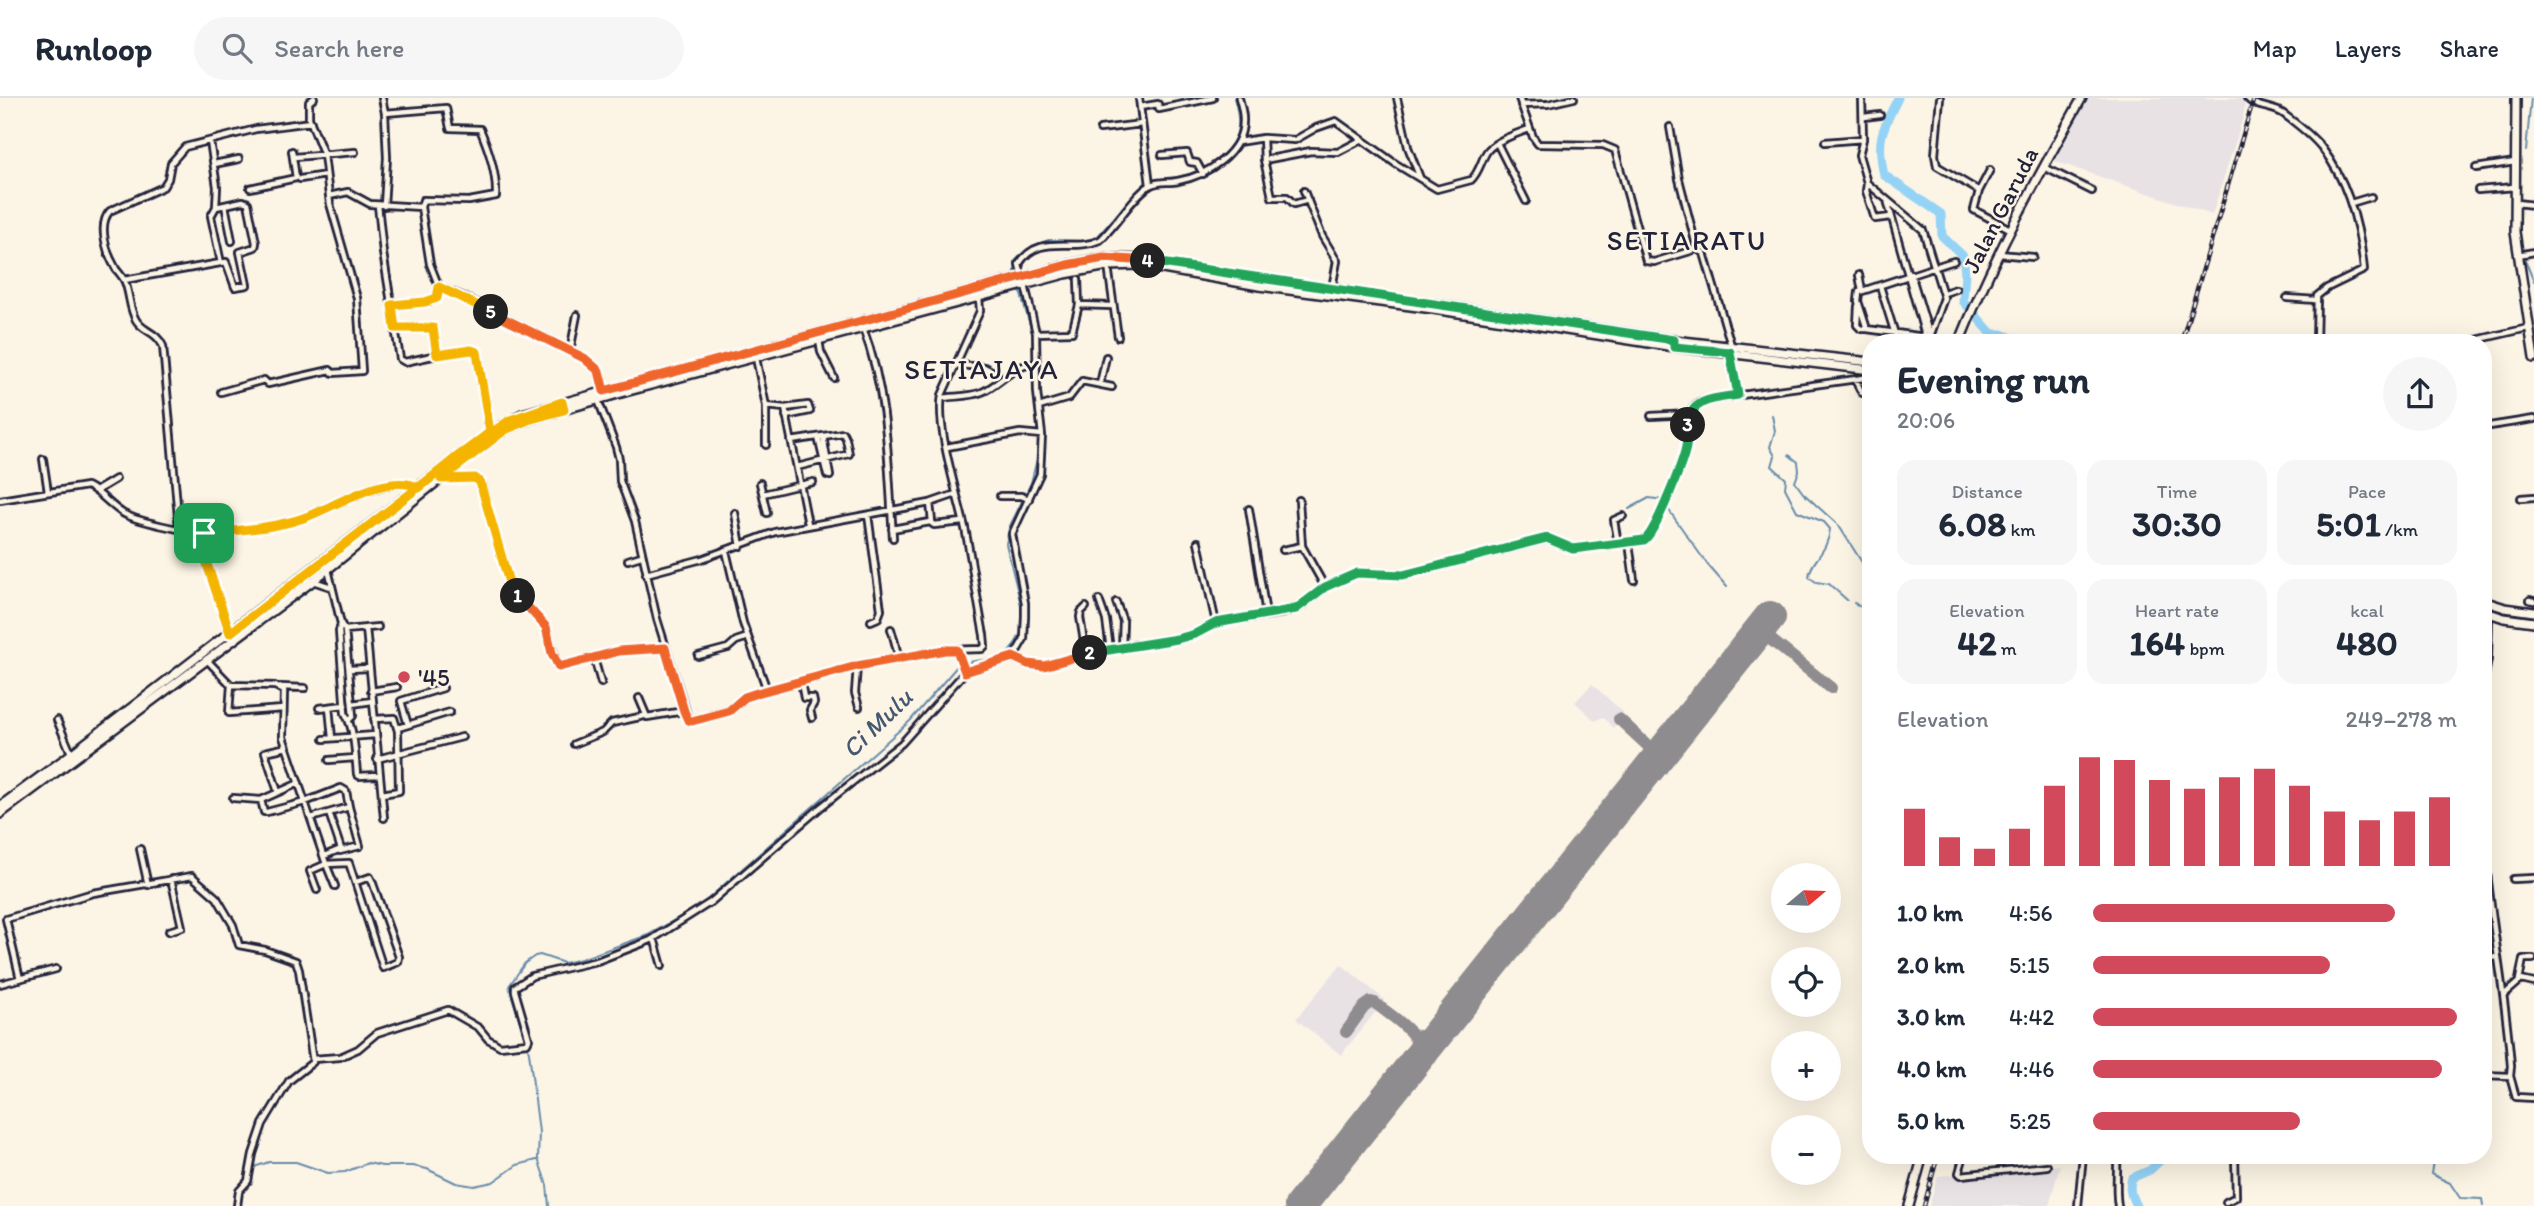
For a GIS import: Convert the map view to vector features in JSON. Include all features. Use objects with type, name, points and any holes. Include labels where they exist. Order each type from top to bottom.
[{"type":"main road","name":"Jalan Garuda","points":[[1962,334],[1972,307],[2010,229],[2082,98]]},
{"type":"main road","points":[[2516,98],[2515,203],[2528,328],[2534,358]]},
{"type":"main road","points":[[5,806],[313,581],[505,430],[604,391],[1096,259],[1128,258],[1570,329],[1862,369]]},
{"type":"main road","points":[[1051,273],[1140,265],[1259,286],[1332,289],[1674,343]]},
{"type":"main road","points":[[0,814],[5,806],[71,754],[490,432],[522,414],[598,400],[756,358],[979,297],[1013,283]]},
{"type":"main road","points":[[1785,356],[1862,361]]},
{"type":"main road","points":[[2492,604],[2533,612],[2533,622],[2492,613]]},
{"type":"main road","points":[[1909,1206],[1921,1164]]},
{"type":"street","points":[[221,392],[264,380],[268,384],[330,370],[332,373],[362,371],[357,298],[329,196],[324,155],[311,122],[308,106],[314,98]]},
{"type":"street","points":[[382,98],[387,158],[381,205],[383,253],[401,360],[405,362],[471,350],[478,354],[490,432]]},
{"type":"street","points":[[1139,98],[1150,185]]},
{"type":"street","points":[[1140,107],[1158,104],[1159,109],[1213,98]]},
{"type":"street","points":[[313,1059],[340,1057],[358,1049],[380,1031],[448,1010],[479,1028],[488,1040],[500,1046],[525,1043],[529,1039],[515,991],[522,981],[528,977],[597,961],[654,938],[716,897],[821,807],[902,743],[965,672],[1013,657],[1024,639],[1026,616],[1012,534],[1025,497],[1040,474],[1041,434],[1034,364],[1036,333],[1019,264],[1034,249],[1049,243],[1088,245],[1100,240],[1150,185],[1176,182],[1223,159],[1238,142],[1243,120],[1239,98]]},
{"type":"street","points":[[1396,98],[1408,147],[1420,179]]},
{"type":"street","points":[[1519,98],[1536,142],[1604,145],[1615,150],[1646,261],[1654,262],[1697,249]]},
{"type":"street","points":[[1521,105],[1548,104],[1574,98]]},
{"type":"street","points":[[1859,155],[1863,139],[1863,98]]},
{"type":"street","points":[[1940,98],[1935,155],[1937,166],[1979,191]]},
{"type":"street","points":[[2247,98],[2258,105],[2278,110],[2316,141],[2351,202],[2364,271],[2318,294],[2316,334]]},
{"type":"street","points":[[384,113],[446,108],[450,128],[478,128],[482,131],[494,167],[496,196],[469,201],[423,200],[421,207],[430,264],[439,287],[437,298],[392,305]]},
{"type":"street","points":[[1864,117],[1880,115]]},
{"type":"street","points":[[1238,142],[1263,138],[1295,140],[1336,121],[1437,189],[1471,180],[1487,152],[1497,143],[1529,129]]},
{"type":"street","points":[[179,528],[163,346],[157,336],[136,321],[124,280],[110,257],[104,237],[106,215],[163,187],[168,179],[171,163],[181,150],[257,129],[311,122]]},
{"type":"street","points":[[1100,129],[1142,124]]},
{"type":"street","points":[[1670,127],[1679,179],[1697,249],[1704,253],[1707,261],[1731,349],[1738,395]]},
{"type":"street","points":[[1263,138],[1264,160],[1272,198],[1287,197],[1294,204],[1308,200]]},
{"type":"street","points":[[1264,160],[1311,151],[1338,152],[1361,139]]},
{"type":"street","points":[[1825,142],[1863,139]]},
{"type":"street","points":[[210,141],[216,207],[211,216],[221,263]]},
{"type":"street","points":[[1850,141],[1859,155],[1875,219],[1891,217]]},
{"type":"street","points":[[1497,143],[1526,201]]},
{"type":"street","points":[[250,188],[295,179],[293,154],[355,152]]},
{"type":"street","points":[[1162,155],[1187,153],[1190,162],[1197,163],[1201,172]]},
{"type":"street","points":[[214,164],[239,159]]},
{"type":"street","points":[[2476,168],[2515,162]]},
{"type":"street","points":[[2043,167],[2092,191]]},
{"type":"street","points":[[1990,170],[1979,191],[1974,210],[2010,229]]},
{"type":"street","points":[[300,179],[326,175]]},
{"type":"street","points":[[1867,183],[1922,229],[1944,293],[1944,300],[1929,334]]},
{"type":"street","points":[[2478,190],[2515,187]]},
{"type":"street","points":[[1304,191],[1322,236],[1337,261],[1332,289]]},
{"type":"street","points":[[329,196],[352,193],[370,204],[421,207]]},
{"type":"street","points":[[2351,202],[2371,197]]},
{"type":"street","points":[[1887,199],[1926,334]]},
{"type":"street","points":[[124,280],[228,262],[236,287],[247,285],[240,254],[256,246],[249,206],[243,201],[216,207]]},
{"type":"street","points":[[2515,203],[2534,205]]},
{"type":"street","points":[[225,205],[232,241]]},
{"type":"street","points":[[2521,255],[2534,252]]},
{"type":"street","points":[[1998,254],[2033,257]]},
{"type":"street","points":[[1880,286],[1895,334],[1867,330],[1858,293],[1954,261]]},
{"type":"street","points":[[1108,266],[1118,337]]},
{"type":"street","points":[[1858,275],[1862,291]]},
{"type":"street","points":[[1036,333],[1072,332],[1079,306],[1078,279]]},
{"type":"street","points":[[439,287],[570,351],[596,368],[604,391]]},
{"type":"street","points":[[1944,293],[1956,289]]},
{"type":"street","points":[[598,400],[619,459],[620,481],[635,521],[641,556],[665,648],[688,720],[695,721],[729,711],[745,697],[857,666],[957,650],[982,649],[985,645],[947,447],[942,398],[980,311],[979,297]]},
{"type":"street","points":[[2287,298],[2316,300]]},
{"type":"street","points":[[1079,306],[1112,306]]},
{"type":"street","points":[[570,351],[577,315]]},
{"type":"street","points":[[1925,323],[1936,319]]},
{"type":"street","points":[[395,328],[433,328],[437,355]]},
{"type":"street","points":[[863,328],[876,366],[888,432],[893,538]]},
{"type":"street","points":[[2492,336],[2528,328]]},
{"type":"street","points":[[819,340],[834,378]]},
{"type":"street","points":[[1100,384],[1106,357]]},
{"type":"street","points":[[756,358],[766,406],[766,445]]},
{"type":"street","points":[[942,398],[982,392],[1017,368],[1034,364]]},
{"type":"street","points":[[957,365],[984,367],[997,374]]},
{"type":"street","points":[[1013,657],[1028,664],[1044,666],[1086,654],[1195,634],[1216,623],[1283,613],[1300,607],[1325,587],[1349,575],[1367,572],[1403,575],[1547,538],[1573,549],[1649,538],[1664,508],[1686,449],[1690,414],[1695,406],[1701,402],[1738,395],[1862,378]]},
{"type":"street","points":[[1855,379],[1862,393]]},
{"type":"street","points":[[1040,409],[1071,396],[1082,381],[1112,387]]},
{"type":"street","points":[[766,406],[785,408],[808,405],[810,409],[805,413],[786,416]]},
{"type":"street","points":[[785,408],[808,524]]},
{"type":"street","points":[[1651,416],[1690,414]]},
{"type":"street","points":[[2492,426],[2534,419]]},
{"type":"street","points":[[791,441],[844,433],[849,453],[797,467]]},
{"type":"street","points":[[947,447],[1032,433],[1041,434]]},
{"type":"street","points":[[820,436],[825,460]]},
{"type":"street","points":[[43,459],[48,492]]},
{"type":"street","points":[[441,479],[475,478],[480,482],[510,584],[523,603],[546,627],[557,666],[629,649],[665,648]]},
{"type":"street","points":[[96,491],[117,479]]},
{"type":"street","points":[[763,494],[813,482]]},
{"type":"street","points":[[760,483],[767,513]]},
{"type":"street","points":[[0,500],[82,486],[96,491],[122,514],[204,533],[248,529],[303,518],[353,495],[388,486],[408,485],[419,488]]},
{"type":"street","points":[[646,575],[741,546],[759,537],[808,524],[930,503],[956,494]]},
{"type":"street","points":[[1000,496],[1025,497]]},
{"type":"street","points":[[2521,498],[2534,497]]},
{"type":"street","points":[[1299,500],[1302,545],[1325,587]]},
{"type":"street","points":[[930,503],[934,526],[963,522]]},
{"type":"street","points":[[1249,509],[1266,614]]},
{"type":"street","points":[[735,513],[741,546]]},
{"type":"street","points":[[868,515],[881,610],[878,618],[871,621]]},
{"type":"street","points":[[1618,544],[1614,520],[1623,516]]},
{"type":"street","points":[[892,529],[932,522]]},
{"type":"street","points":[[204,533],[204,555],[230,633]]},
{"type":"street","points":[[1198,542],[1216,623]]},
{"type":"street","points":[[1629,543],[1634,580]]},
{"type":"street","points":[[1283,550],[1302,545]]},
{"type":"street","points":[[726,551],[737,603],[767,690]]},
{"type":"street","points":[[628,560],[641,556]]},
{"type":"street","points":[[328,569],[341,624],[346,715],[350,719],[354,737],[358,776],[378,775]]},
{"type":"street","points":[[313,581],[331,588]]},
{"type":"street","points":[[1099,600],[1106,620],[1110,649]]},
{"type":"street","points":[[1116,602],[1123,621],[1122,648]]},
{"type":"street","points":[[1086,607],[1080,617],[1086,654]]},
{"type":"street","points":[[341,624],[345,629],[349,669],[353,716],[350,719]]},
{"type":"street","points":[[345,629],[378,627]]},
{"type":"street","points":[[366,628],[384,818]]},
{"type":"street","points":[[891,629],[893,641],[897,644],[898,659]]},
{"type":"street","points":[[698,656],[730,647],[748,637]]},
{"type":"street","points":[[957,650],[965,672]]},
{"type":"street","points":[[594,658],[601,683]]},
{"type":"street","points":[[206,659],[231,685],[305,688]]},
{"type":"street","points":[[857,666],[855,693],[859,708]]},
{"type":"street","points":[[349,669],[369,668]]},
{"type":"street","points":[[801,681],[804,698],[813,698],[814,703],[810,710],[812,718]]},
{"type":"street","points":[[231,685],[229,713],[283,709]]},
{"type":"street","points":[[280,687],[284,691],[283,737],[335,886]]},
{"type":"street","points":[[371,691],[397,687]]},
{"type":"street","points":[[408,724],[401,701],[443,688]]},
{"type":"street","points":[[639,698],[644,716]]},
{"type":"street","points":[[352,704],[372,701]]},
{"type":"street","points":[[319,708],[345,705]]},
{"type":"street","points":[[329,707],[332,738]]},
{"type":"street","points":[[573,744],[604,732],[612,723],[684,711]]},
{"type":"street","points":[[397,728],[450,712]]},
{"type":"street","points":[[374,719],[394,718],[397,728],[399,791],[382,794]]},
{"type":"street","points":[[57,720],[71,754]]},
{"type":"street","points":[[324,739],[375,735]]},
{"type":"street","points":[[377,760],[462,737]]},
{"type":"street","points":[[278,792],[265,752],[287,747]]},
{"type":"street","points":[[329,760],[355,758]]},
{"type":"street","points":[[233,798],[261,800],[299,783]]},
{"type":"street","points":[[261,800],[264,811],[267,812],[305,802],[341,788],[346,791],[360,846],[324,856]]},
{"type":"street","points":[[311,818],[349,807]]},
{"type":"street","points":[[329,813],[340,851]]},
{"type":"street","points":[[140,849],[148,885]]},
{"type":"street","points":[[317,890],[310,871],[326,864],[349,863],[383,968],[398,962],[399,957],[370,877],[356,882]]},
{"type":"street","points":[[20,979],[3,920],[93,893],[192,876],[218,898],[241,946],[265,950],[297,963],[313,1059],[310,1066],[289,1081],[264,1124],[253,1154],[248,1181],[239,1191],[237,1206]]},
{"type":"street","points":[[2513,880],[2534,878]]},
{"type":"street","points":[[169,931],[182,927],[171,879]]},
{"type":"street","points":[[2492,922],[2504,995],[2510,1076],[2516,1097],[2534,1098]]},
{"type":"street","points":[[654,938],[662,966]]},
{"type":"street","points":[[2492,958],[2497,957]]},
{"type":"street","points":[[2504,995],[2519,981],[2523,959],[2533,959]]},
{"type":"street","points":[[0,984],[56,970]]},
{"type":"street","points":[[2519,981],[2534,983]]},
{"type":"street","points":[[2492,1075],[2510,1076]]},
{"type":"street","points":[[1962,1164],[1961,1175],[2047,1166]]},
{"type":"street","points":[[2078,1206],[2082,1164]]},
{"type":"street","points":[[2118,1164],[2118,1206]]},
{"type":"street","points":[[2226,1202],[2236,1196],[2235,1164]]},
{"type":"shaded area","points":[[2089,98],[2246,98],[2243,118],[2212,215],[2054,161]]},
{"type":"shaded area","points":[[1592,684],[1624,713],[1613,728],[1603,717],[1595,721],[1575,702]]},
{"type":"shaded area","points":[[1341,964],[1385,1000],[1341,1055],[1296,1019]]},
{"type":"shaded area","points":[[2060,1165],[2049,1206],[1929,1206],[1938,1176]]},
{"type":"waterway","name":"Ci Mulu","points":[[1207,168],[1225,152],[1235,138],[1238,121],[1234,98]]},
{"type":"waterway","points":[[1898,98],[1882,135],[1884,175],[1941,214],[1942,236],[1963,256],[1963,301],[1992,334]]},
{"type":"waterway","points":[[2526,151],[2531,98]]},
{"type":"waterway","name":"Ci Mulu","points":[[1164,180],[1199,172]]},
{"type":"waterway","name":"Ci Mulu","points":[[1015,275],[1015,261],[1032,246],[1049,240],[1090,241],[1097,237],[1146,182],[1155,182]]},
{"type":"waterway","points":[[2525,260],[2534,282]]},
{"type":"waterway","name":"Ci Mulu","points":[[1020,291],[1034,339]]},
{"type":"waterway","points":[[1992,334],[2002,334]]},
{"type":"waterway","name":"Ci Mulu","points":[[1023,613],[1006,544],[1009,528],[1031,483],[1038,455],[1034,359]]},
{"type":"waterway","points":[[1772,415],[1775,431],[1770,447],[1775,456],[1772,466],[1786,479],[1785,488],[1797,511],[1824,522],[1830,529],[1826,544],[1812,566],[1809,577],[1816,582],[1829,584],[1847,600]]},
{"type":"waterway","points":[[1789,455],[1798,462],[1799,471],[1795,482],[1803,493],[1839,526],[1862,562]]},
{"type":"waterway","points":[[1629,509],[1649,498],[1664,500]]},
{"type":"waterway","points":[[1668,509],[1727,587]]},
{"type":"waterway","points":[[1854,603],[1862,607]]},
{"type":"waterway","name":"Ci Mulu","points":[[965,663],[1000,658],[1011,650],[1023,629]]},
{"type":"waterway","name":"Ci Mulu","points":[[549,1206],[547,1185],[538,1159],[539,1132],[529,1052],[509,986],[525,963],[540,955],[564,963],[581,959],[648,935],[701,905],[910,721],[959,664]]},
{"type":"waterway","points":[[254,1167],[269,1162],[296,1162],[328,1173],[345,1172],[368,1163],[413,1166],[427,1169],[456,1183],[474,1186],[493,1182],[517,1165],[537,1160]]},
{"type":"waterway","points":[[2136,1206],[2131,1192],[2132,1178],[2156,1164]]},
{"type":"waterway","points":[[2433,1164],[2431,1174],[2450,1183],[2460,1198],[2482,1199],[2483,1206]]},
{"type":"taxiway","points":[[1760,631],[1831,688]]},
{"type":"taxiway","points":[[1619,719],[1659,756]]},
{"type":"taxiway","points":[[1346,1032],[1364,1007],[1371,1002],[1375,1003],[1412,1034],[1418,1050],[1417,1059]]},
{"type":"taxiway","points":[[1414,1035],[1425,1038],[1439,1033]]},
{"type":"runway","points":[[1300,1206],[1770,617]]},
{"type":"railway","points":[[2184,334],[2254,98]]},
{"type":"railway","points":[[1924,1206],[1936,1164]]},
{"type":"place","name":"'45","points":[[404,677]]},
{"type":"district","name":"SETIARATU","points":[[1687,240]]},
{"type":"district","name":"SETIAJAYA","points":[[982,369]]},
{"type":"route","points":[[204,533],[204,555],[230,633],[419,488],[490,432],[477,352],[471,350],[437,355],[433,328],[395,328],[392,305],[437,298],[439,287],[584,358],[599,371],[604,391],[1021,277],[1096,259],[1116,258],[1140,259],[1164,265],[1476,309],[1674,340],[1674,347],[1730,352],[1738,395],[1699,403],[1693,409],[1689,417],[1686,449],[1664,508],[1650,536],[1644,540],[1573,549],[1547,538],[1403,575],[1357,573],[1325,587],[1300,607],[1283,613],[1216,623],[1195,634],[1177,639],[1093,652],[1044,666],[1028,664],[1013,657],[965,672],[957,650],[945,650],[857,666],[745,697],[729,711],[692,721],[688,720],[684,711],[665,648],[650,647],[607,653],[558,667],[546,627],[523,603],[510,584],[482,485],[475,478],[441,479],[505,430],[564,410],[562,402],[531,411],[490,432],[458,456],[419,488],[408,485],[388,486],[353,495],[303,518],[222,533],[204,533]]}]
